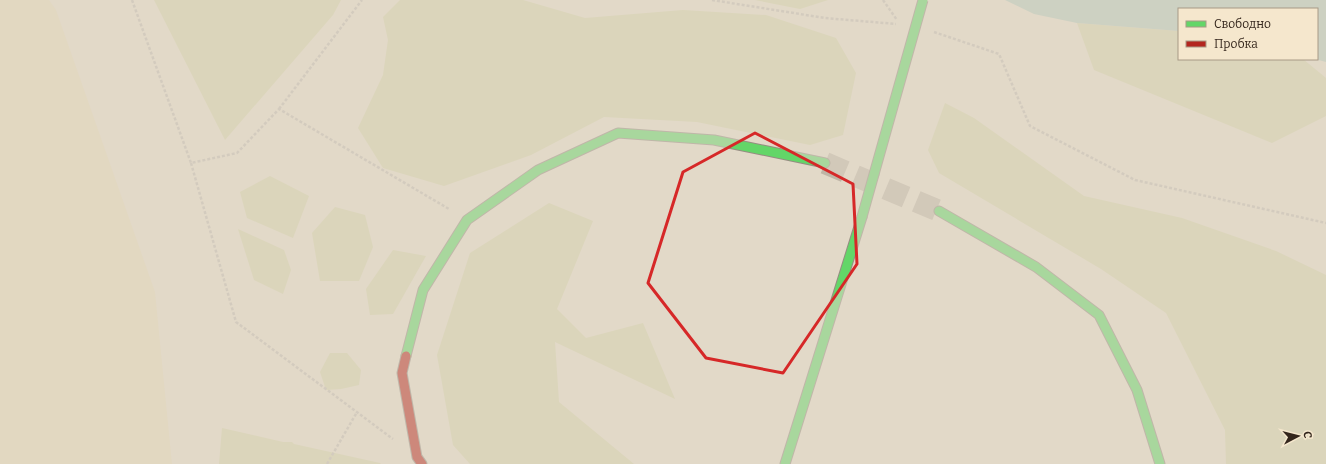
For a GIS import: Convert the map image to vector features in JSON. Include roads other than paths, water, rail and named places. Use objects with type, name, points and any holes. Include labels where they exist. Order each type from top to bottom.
[{"type":"street","points":[[785,464],[862,217],[924,0]]},
{"type":"street","points":[[422,464],[417,457],[402,373],[423,290],[467,220],[538,170],[618,133],[714,140],[825,163]]},
{"type":"street","points":[[939,211],[1036,266],[1099,315],[1137,390],[1160,464]]},
{"type":"tunnel","points":[[825,163],[939,211]]}]
